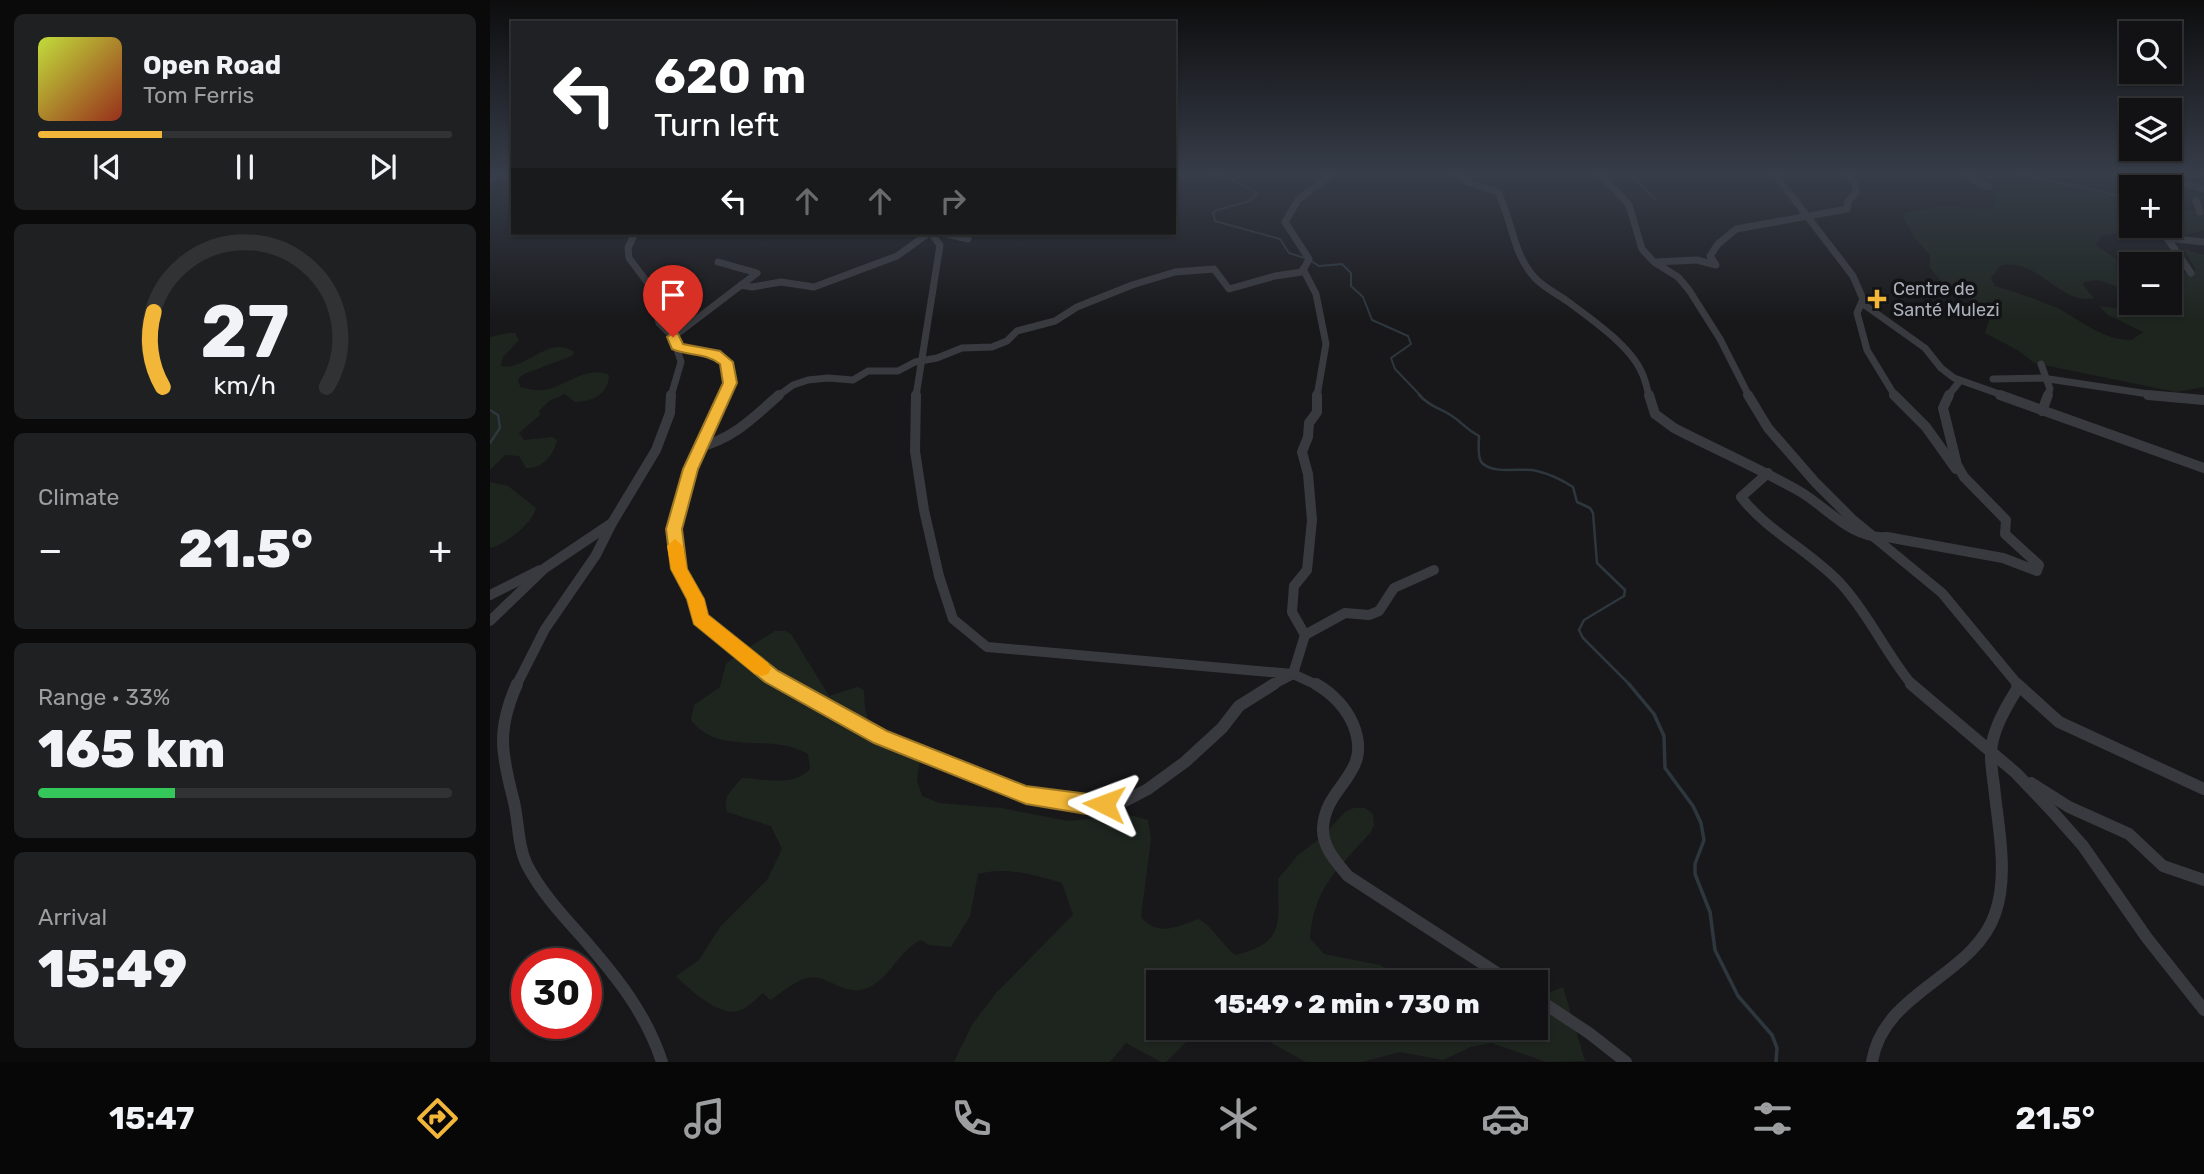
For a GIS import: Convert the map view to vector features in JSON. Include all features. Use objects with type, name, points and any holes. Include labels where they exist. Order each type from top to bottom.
[{"type":"street","points":[[699,447],[724,439],[789,386],[832,376],[853,380],[868,371],[898,371],[962,348],[992,347],[1007,341],[1017,331],[1055,321],[1077,307],[1132,285],[1175,272],[1214,269],[1229,289],[1275,276],[1290,275],[1303,269],[1308,259],[1285,223]]},
{"type":"street","points":[[1509,223],[1512,237],[1528,269],[1537,280],[1592,319],[1630,355],[1641,370],[1655,414],[1674,428],[1768,473],[1801,492],[1851,528],[1875,538],[1887,537],[2003,558],[2037,571],[2039,565],[2005,534],[2006,520],[1942,453],[1926,427],[1892,393],[1867,350],[1857,313],[1863,299]]},
{"type":"street","points":[[1634,223],[1639,242],[1654,262],[1678,277],[1689,290],[1720,339],[1746,392],[1768,428],[1815,482],[1875,538],[1942,593],[2019,686],[2059,722],[2204,789]]},
{"type":"street","points":[[1654,262],[1697,260],[1716,265],[1710,256],[1718,244],[1736,229],[1768,223]]},
{"type":"street","points":[[1812,223],[1853,276],[1863,299],[1874,314],[1925,348],[1941,368],[1959,382],[2204,468]]},
{"type":"street","points":[[634,235],[628,248],[629,258],[650,286],[659,323],[675,342],[687,351],[715,354],[726,362],[730,383],[699,447],[674,529],[679,569],[696,599],[701,619],[772,677],[869,731],[1026,795],[1086,805],[1121,803],[1148,789],[1185,762],[1222,728],[1239,706],[1255,694],[1293,674],[1306,635],[1345,613],[1370,615],[1379,611],[1394,588],[1434,570]]},
{"type":"street","points":[[741,285],[752,287],[781,282],[802,287],[823,285],[897,256],[927,235]]},
{"type":"street","points":[[932,235],[940,245],[914,407],[915,451],[924,510],[939,576],[953,619],[987,647],[1293,674],[1328,691],[1347,711],[1358,732],[1360,754],[1350,777],[1329,808],[1323,828],[1330,854],[1348,876],[1493,970]]},
{"type":"street","points":[[951,235],[968,239]]},
{"type":"street","points":[[2191,273],[2165,235],[2204,242]]},
{"type":"street","points":[[675,342],[757,273],[718,262]]},
{"type":"street","points":[[1303,269],[1314,283],[1321,307],[1320,320],[1327,349],[1315,400],[1317,412],[1309,424],[1308,437],[1302,452],[1308,474],[1312,520],[1307,570],[1294,586],[1292,612],[1306,635]]},
{"type":"street","points":[[662,1062],[659,1049],[644,1020],[614,975],[539,884],[527,863],[522,853],[518,813],[500,751],[503,719],[518,682],[560,604],[596,556],[612,523],[656,450],[670,413],[672,387],[681,362],[675,342]]},
{"type":"street","points":[[2041,364],[2050,389],[2042,411]]},
{"type":"street","points":[[1993,379],[2045,377],[2146,394],[2204,400]]},
{"type":"street","points":[[1959,382],[1942,408],[1957,465],[1964,477]]},
{"type":"street","points":[[1768,473],[1741,497],[1746,505],[1841,584],[1872,624],[1893,662],[1913,686],[2015,773],[2069,807],[2129,834],[2163,866],[2204,880]]},
{"type":"street","points":[[490,595],[545,568],[612,523]]},
{"type":"street","points":[[490,621],[545,568]]},
{"type":"street","points":[[1872,1062],[1871,1048],[1883,1026],[1981,940],[1995,916],[2001,875],[1993,740],[2019,686]]},
{"type":"street","points":[[2015,773],[2083,846],[2147,938],[2204,1010]]},
{"type":"street","points":[[1548,1006],[1626,1062]]},
{"type":"shaded area","points":[[1906,223],[2119,223],[2119,233],[2101,236],[2096,245],[2116,259],[2119,286],[2098,280],[2084,282],[2083,285],[2094,298],[2082,299],[2071,295],[2037,274],[2013,265],[2000,266],[1991,278],[1995,286],[2053,306],[2101,333],[2132,340],[2143,332],[2108,315],[2099,306],[2119,309],[2119,315],[2182,315],[2182,273],[2193,273],[2196,270],[2184,249],[2204,255],[2204,387],[2176,392],[2034,363],[2019,351],[1985,333],[1990,317],[1976,302],[1940,280],[1930,268],[1930,255]]},
{"type":"shaded area","points":[[2182,223],[2204,223],[2204,230],[2182,235]]},
{"type":"shaded area","points":[[515,333],[519,340],[503,357],[501,366],[519,363],[556,347],[574,352],[572,356],[524,374],[518,379],[520,387],[545,390],[594,372],[609,375],[606,387],[598,396],[575,402],[565,394],[549,401],[539,411],[540,415],[519,433],[524,440],[552,437],[557,440],[550,456],[542,464],[526,468],[519,456],[505,455],[490,470],[490,337]]},
{"type":"shaded area","points":[[490,482],[508,486],[536,508],[530,520],[518,532],[503,543],[490,548]]},
{"type":"shaded area","points":[[775,631],[785,631],[791,634],[829,696],[857,687],[864,690],[867,717],[878,733],[921,752],[917,780],[922,796],[939,803],[1001,808],[1068,821],[1130,815],[1148,820],[1151,839],[1141,917],[1161,929],[1198,919],[1235,955],[1263,944],[1271,937],[1278,919],[1278,879],[1298,855],[1323,836],[1345,812],[1354,808],[1365,808],[1373,814],[1374,825],[1322,892],[1312,920],[1310,938],[1324,954],[1380,965],[1389,970],[1146,970],[1146,1040],[1191,1040],[1166,1062],[1161,1062],[1126,1043],[1110,1062],[954,1062],[972,1025],[996,993],[1073,915],[1062,883],[999,871],[978,874],[970,916],[951,947],[929,945],[921,940],[906,951],[873,985],[849,990],[814,977],[793,984],[770,1000],[763,993],[741,1010],[733,1012],[715,1007],[676,976],[699,960],[720,927],[767,880],[782,849],[771,826],[727,812],[727,797],[742,778],[787,780],[803,775],[810,769],[808,754],[778,745],[716,738],[691,720],[694,705],[720,687],[726,664]]},
{"type":"shaded area","points":[[1563,987],[1585,1061],[1546,1062],[1492,1043],[1471,1047],[1443,1060],[1400,1052],[1362,1062],[1306,1062],[1266,1040],[1548,1040],[1548,993]]},
{"type":"waterway","points":[[1221,223],[1280,239],[1289,253],[1305,258]]},
{"type":"waterway","points":[[1311,261],[1319,266],[1342,264],[1351,273],[1351,286],[1363,297],[1372,320],[1408,336],[1411,344],[1391,358],[1395,369],[1421,396]]},
{"type":"waterway","points":[[1419,395],[1479,436],[1479,458],[1487,467],[1542,472],[1573,487],[1577,502],[1590,508],[1593,513],[1597,563],[1625,590],[1624,596],[1584,620],[1579,630],[1583,638],[1629,684]]},
{"type":"waterway","points":[[490,410],[498,415],[500,428],[490,443]]},
{"type":"waterway","points":[[1629,684],[1654,714],[1664,736],[1665,768],[1693,806],[1701,823],[1704,840],[1695,864],[1695,874],[1710,912],[1715,950],[1738,996],[1772,1035],[1777,1048],[1776,1062]]},
{"type":"slow traffic","points":[[675,546],[679,569],[696,599],[701,619],[762,669]]},
{"type":"place","name":"Centre de Santé Mulezi","points":[[1877,299]]},
{"type":"route","points":[[673,337],[677,346],[687,351],[715,354],[726,362],[730,383],[699,447],[674,529],[679,569],[696,599],[701,619],[772,677],[880,737],[1026,795],[1086,805],[1104,804]]}]
